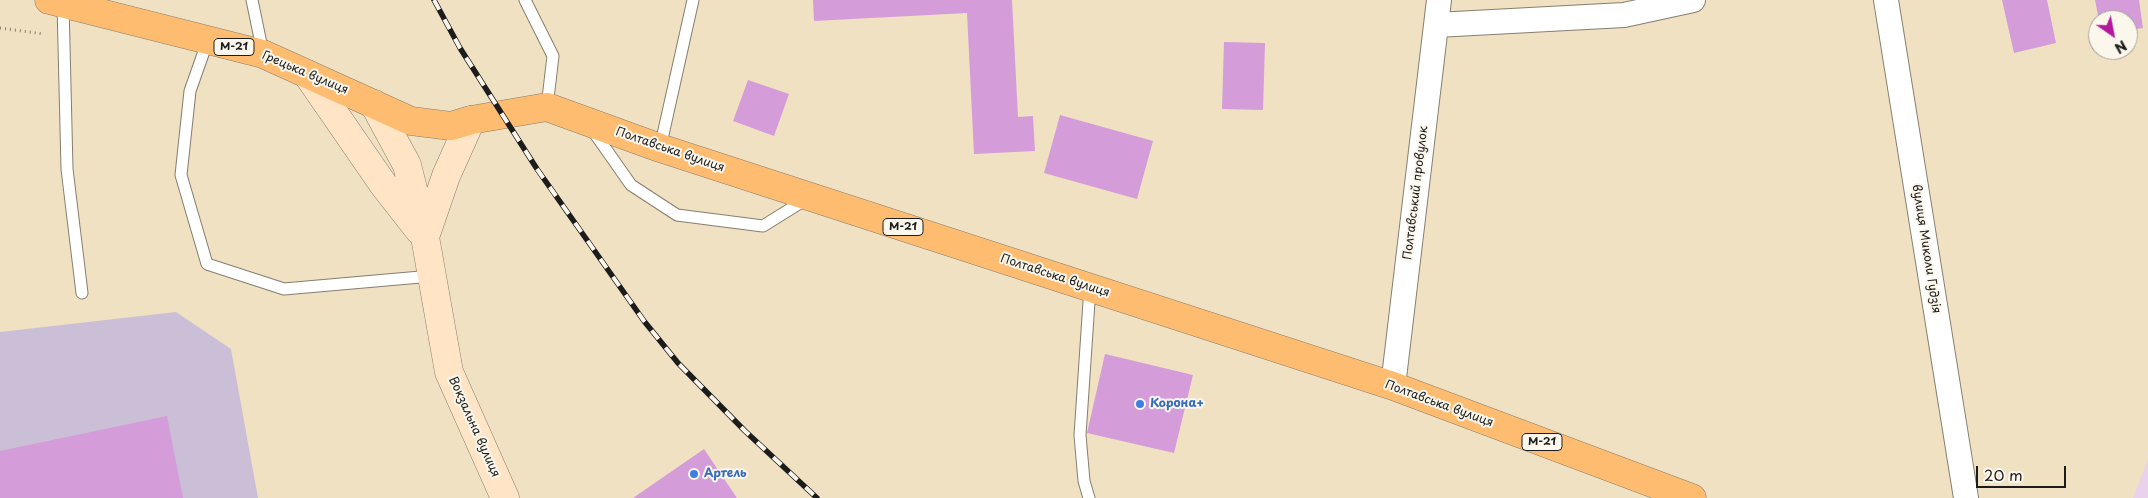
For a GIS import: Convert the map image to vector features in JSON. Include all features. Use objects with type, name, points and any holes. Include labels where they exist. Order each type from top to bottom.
[{"type":"highway","name":"Грецька вулиця","points":[[56,2],[263,54],[411,121],[451,126],[472,120]]},
{"type":"highway","name":"М-21","points":[[472,120],[547,106]]},
{"type":"highway","name":"Полтавська вулиця","points":[[547,106],[660,148],[1393,386],[1692,498]]},
{"type":"main road","name":"Вокзальна вулиця","points":[[307,74],[383,184],[425,237]]},
{"type":"main road","name":"Вокзальна вулиця","points":[[374,104],[407,164],[425,237],[449,372],[505,498]]},
{"type":"main road","name":"Вокзальна вулиця","points":[[425,237],[446,176],[472,120]]},
{"type":"street","name":"Полтавський провулок","points":[[1393,386],[1438,0]]},
{"type":"street","points":[[1436,24],[1624,16],[1693,0]]},
{"type":"street","name":"вулиця Миколи Гудзія","points":[[1886,0],[1966,498]]},
{"type":"lane","points":[[252,0],[263,54]]},
{"type":"lane","points":[[525,0],[552,56],[547,106]]},
{"type":"lane","points":[[660,148],[693,0]]},
{"type":"lane","points":[[56,2],[64,36],[67,169],[82,293]]},
{"type":"lane","points":[[208,40],[190,91],[181,175],[207,264],[284,289],[432,276]]},
{"type":"lane","points":[[586,121],[631,185],[677,215],[763,226],[810,197]]},
{"type":"lane","points":[[1088,498],[1084,481],[1080,436],[1090,287]]},
{"type":"path","points":[[0,28],[64,36]]},
{"type":"shaded area","points":[[176,312],[231,349],[258,498],[0,498],[0,332]]},
{"type":"shaded area","points":[[2148,459],[2148,498],[2133,498]]},
{"type":"building","points":[[813,0],[1012,0],[1018,117],[1033,116],[1035,151],[974,154],[967,13],[814,21]]},
{"type":"building","points":[[2002,0],[2047,0],[2056,43],[2014,53]]},
{"type":"building","points":[[2095,0],[2139,0],[2143,28],[2138,29],[2138,10],[2097,10]]},
{"type":"building","points":[[1224,42],[1265,43],[1263,110],[1222,109]]},
{"type":"building","points":[[748,80],[789,94],[774,136],[733,121]]},
{"type":"building","points":[[1060,115],[1153,141],[1137,199],[1044,173]]},
{"type":"building","name":"Корона+","points":[[1105,354],[1193,375],[1174,453],[1087,433]]},
{"type":"building","points":[[167,416],[183,498],[0,498],[0,451]]},
{"type":"building","name":"Артель","points":[[704,449],[737,498],[633,498]]},
{"type":"railway","points":[[434,0],[460,48],[537,169],[644,321],[678,363],[745,431],[817,498]]},
{"type":"place","name":"Корона+","points":[[1140,404]]},
{"type":"place","name":"Артель","points":[[694,474]]}]
